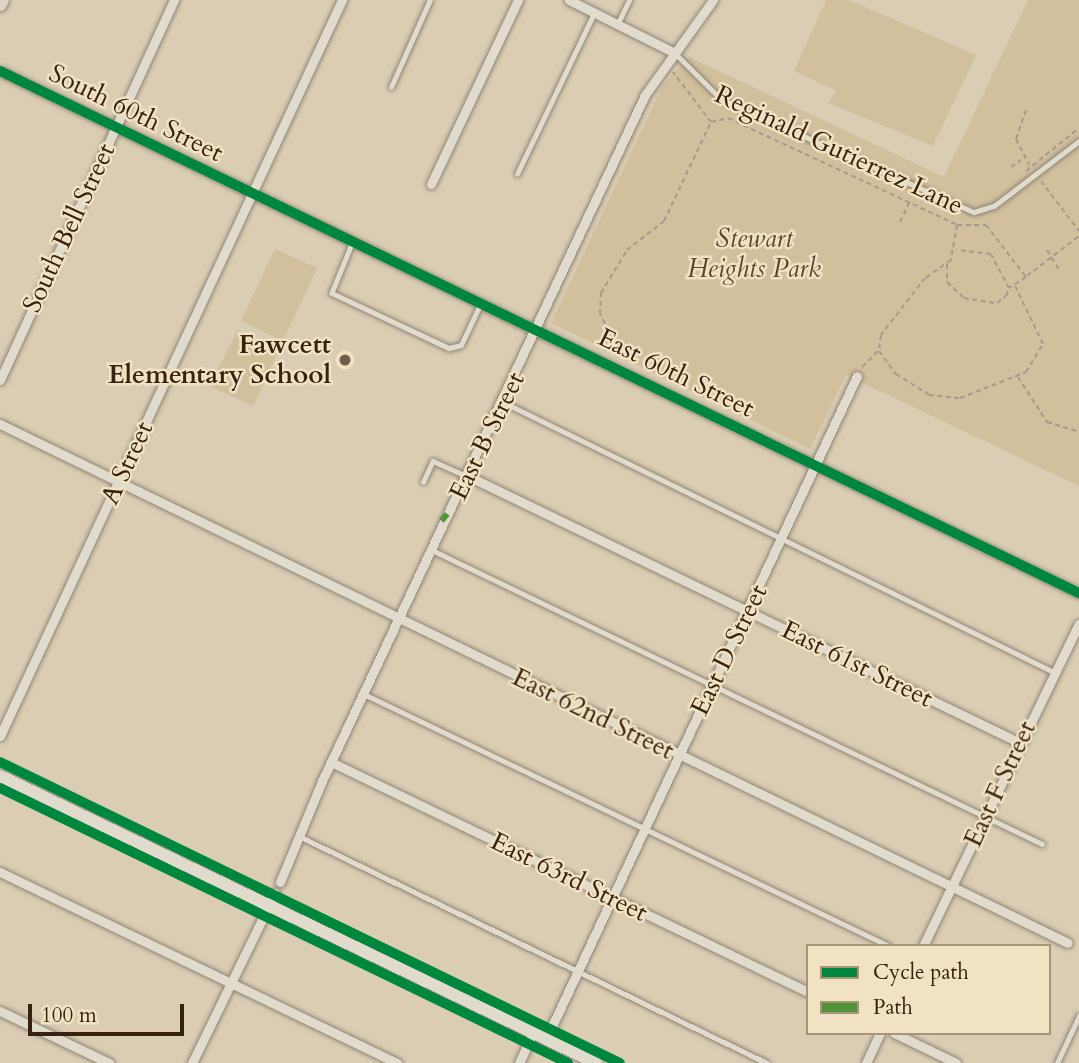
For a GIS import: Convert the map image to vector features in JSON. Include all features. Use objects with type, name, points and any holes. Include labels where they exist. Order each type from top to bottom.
[{"type":"street","name":"South Bell Street","points":[[0,380],[174,0]]},
{"type":"street","name":"A Street","points":[[0,736],[342,0]]},
{"type":"street","points":[[431,184],[518,0]]},
{"type":"street","points":[[569,0],[675,52]]},
{"type":"street","name":"East B Street","points":[[280,883],[331,762],[400,621],[535,330],[664,65],[713,0]]},
{"type":"street","name":"South 60th Street","points":[[0,71],[253,195]]},
{"type":"street","name":"East 60th Street","points":[[253,195],[1079,593]]},
{"type":"street","name":"East D Street","points":[[546,1039],[678,755],[817,467],[857,376]]},
{"type":"street","name":"East 62nd Street","points":[[0,424],[400,621],[1068,943]]},
{"type":"street","name":"East 61st Street","points":[[468,476],[1018,742]]},
{"type":"street","name":"East F Street","points":[[924,944],[1018,742],[1079,624]]},
{"type":"street","name":"East 63rd Street","points":[[331,762],[806,991]]},
{"type":"street","points":[[0,776],[596,1063]]},
{"type":"street","points":[[0,872],[397,1063]]},
{"type":"street","points":[[192,1063],[275,893]]},
{"type":"street","points":[[0,1011],[109,1063]]},
{"type":"street","points":[[519,1063],[533,1033]]},
{"type":"street","points":[[866,1063],[879,1035]]},
{"type":"street","points":[[898,1035],[956,1063]]},
{"type":"lane","points":[[391,88],[430,0]]},
{"type":"lane","points":[[618,23],[629,0]]},
{"type":"lane","points":[[517,174],[594,12]]},
{"type":"lane","name":"Reginald Gutierrez Lane","points":[[675,52],[720,99],[966,210],[994,206],[1079,141]]},
{"type":"lane","points":[[352,244],[332,293],[449,348],[461,345],[480,305]]},
{"type":"lane","points":[[503,402],[1054,672]]},
{"type":"lane","points":[[423,482],[433,461],[468,476]]},
{"type":"lane","points":[[432,550],[713,683],[1042,844]]},
{"type":"lane","points":[[364,694],[885,944]]},
{"type":"lane","points":[[301,837],[767,1063]]},
{"type":"lane","points":[[1057,1063],[1079,1016]]},
{"type":"path","points":[[664,65],[711,122]]},
{"type":"path","points":[[1026,110],[1016,139],[1023,159],[1031,166]]},
{"type":"path","points":[[711,122],[728,118],[957,225],[986,225],[1026,277]]},
{"type":"path","points":[[605,351],[608,331],[600,314],[601,293],[627,250],[664,221],[711,122]]},
{"type":"path","points":[[1023,173],[1079,128]]},
{"type":"path","points":[[1011,167],[1023,159]]},
{"type":"path","points":[[1041,180],[1079,231]]},
{"type":"path","points":[[900,222],[909,202]]},
{"type":"path","points":[[857,376],[879,351],[881,335],[901,307],[947,263],[955,249],[957,225]]},
{"type":"path","points":[[947,263],[947,282],[964,298],[997,303],[1009,288],[1079,236]]},
{"type":"path","points":[[955,249],[991,254],[1009,288]]},
{"type":"path","points":[[1047,250],[1059,270]]},
{"type":"path","points":[[879,351],[905,382],[941,398],[970,396],[1018,376],[1033,367],[1043,344],[1015,286]]},
{"type":"path","points":[[1018,376],[1047,422],[1079,432]]},
{"type":"green space","points":[[826,0],[849,0],[976,55],[933,146],[828,103],[837,91],[794,71]]},
{"type":"green space","name":"Stewart Heights Park","points":[[1028,0],[1079,0],[1079,486],[846,375],[810,449],[551,323],[663,85],[689,57],[944,177]]},
{"type":"green space","points":[[275,249],[317,268],[283,341],[241,321]]},
{"type":"green space","points":[[237,330],[279,350],[253,406],[210,386]]},
{"type":"marked path","points":[[442,515],[447,519]]},
{"type":"cycle path","points":[[0,71],[1079,593]]},
{"type":"cycle path","points":[[0,762],[620,1063]]},
{"type":"cycle path","points":[[0,788],[568,1063]]},
{"type":"place","name":"Fawcett Elementary School","points":[[345,360]]}]
